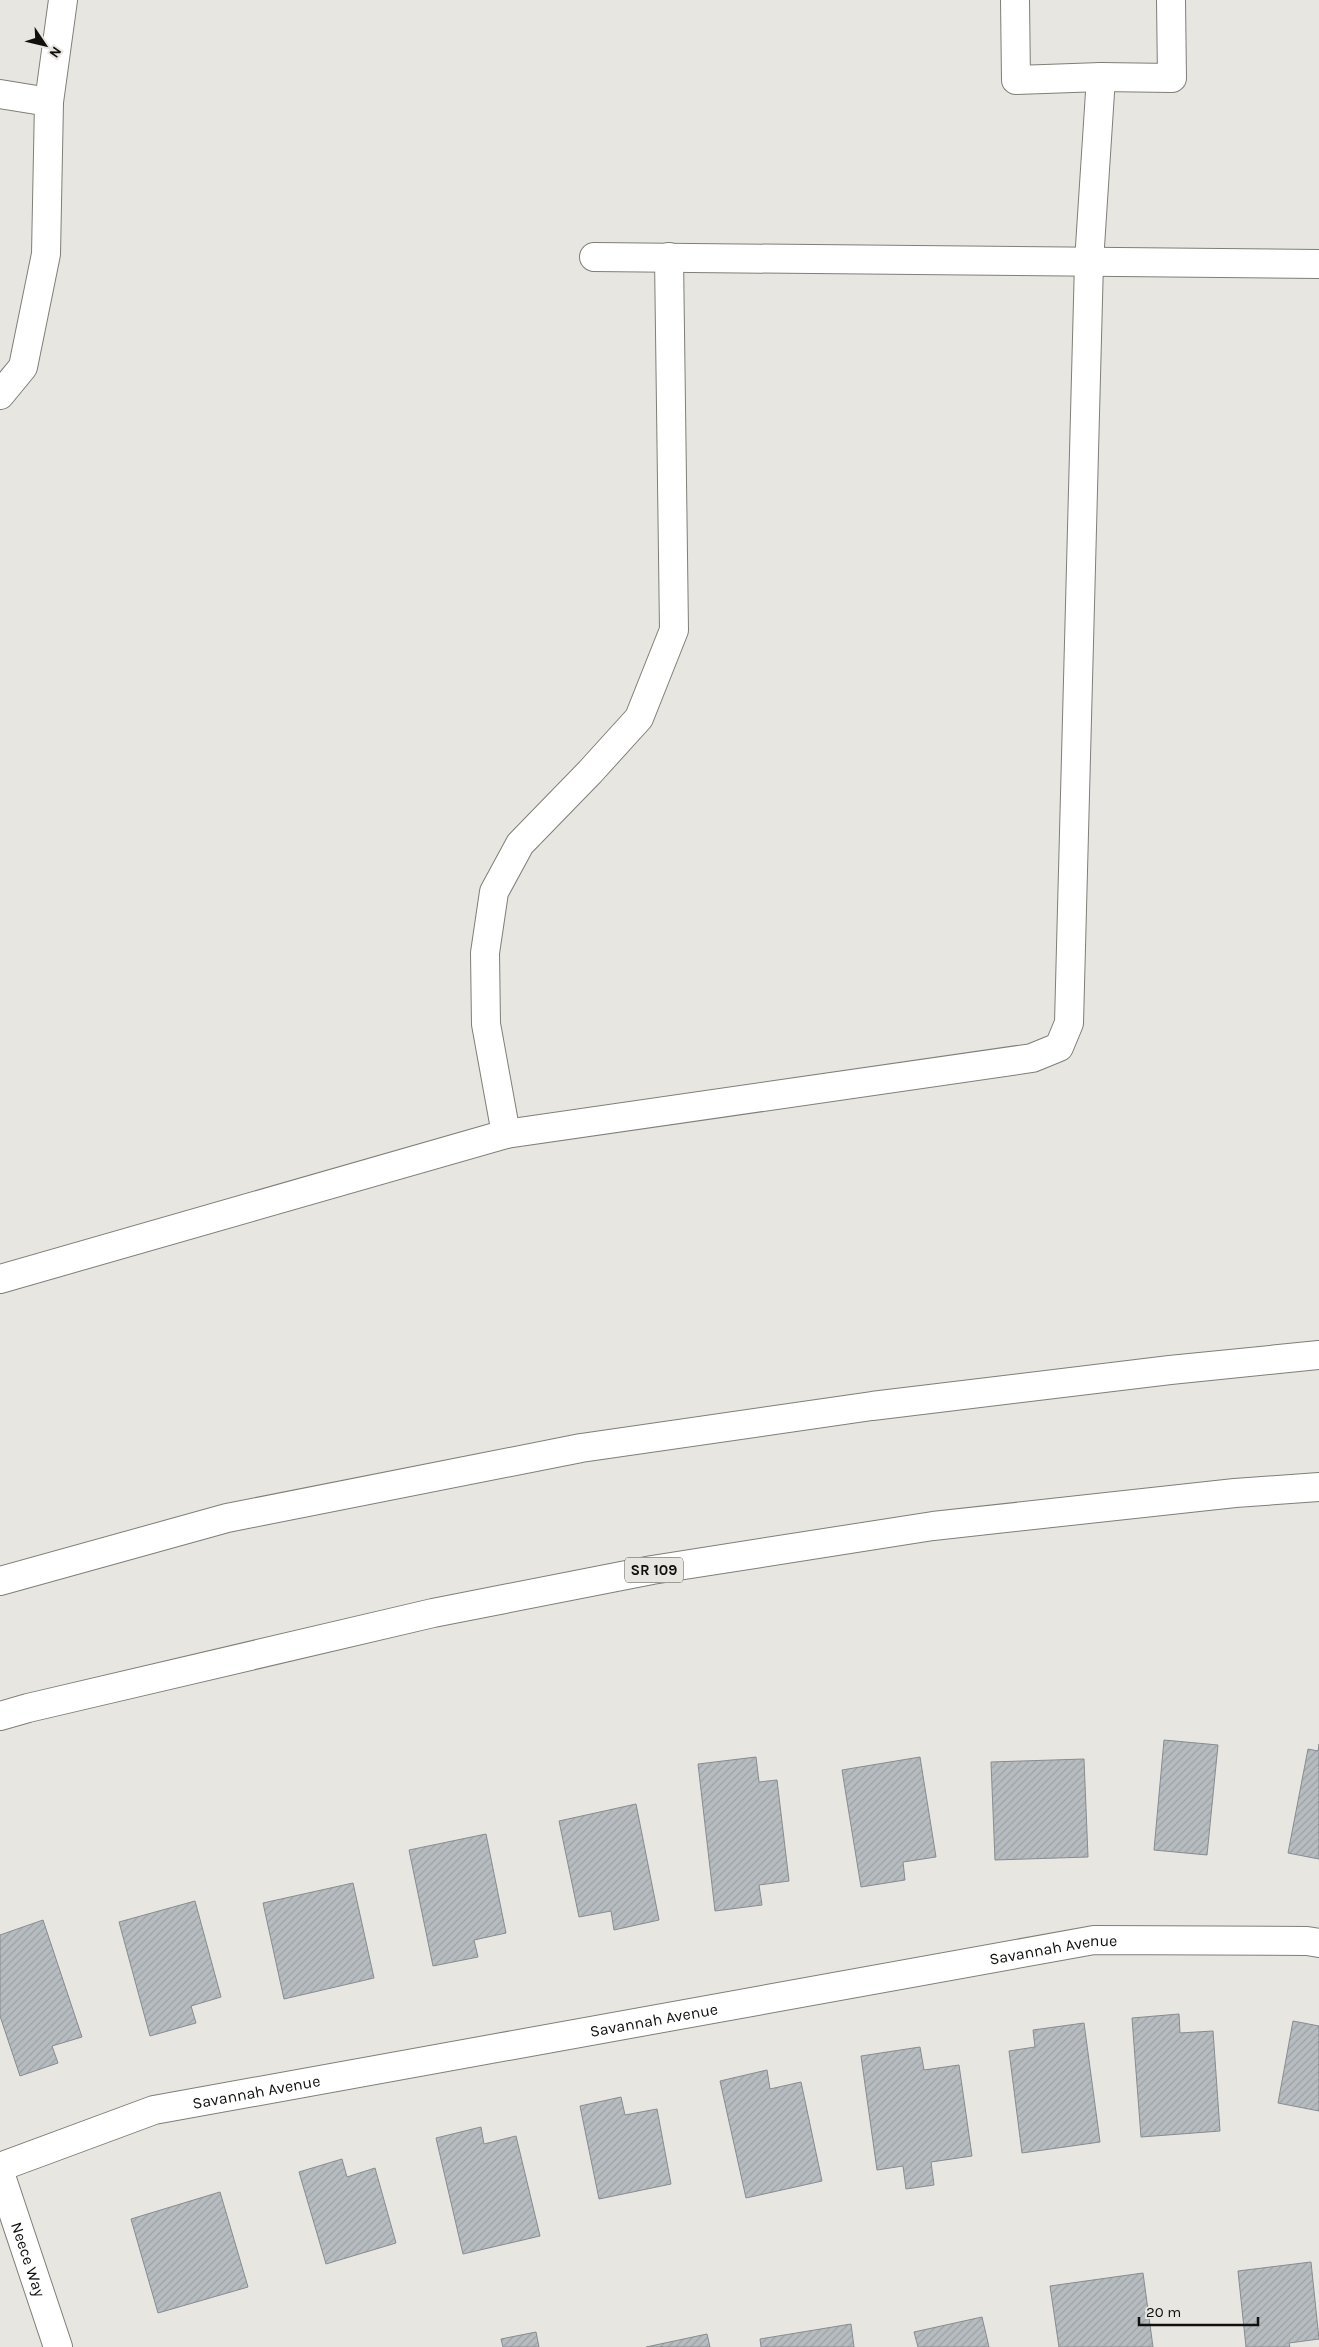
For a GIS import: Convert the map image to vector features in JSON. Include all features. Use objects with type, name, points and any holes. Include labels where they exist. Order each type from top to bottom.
[{"type":"main road","points":[[0,395],[22,368],[46,254],[49,102],[63,0]]},
{"type":"main road","points":[[1015,0],[1016,80],[1101,77],[1172,78],[1171,0]]},
{"type":"main road","points":[[0,1280],[506,1134],[1032,1058],[1059,1047],[1069,1023],[1089,262],[1101,77]]},
{"type":"main road","points":[[0,94],[49,102]]},
{"type":"main road","points":[[594,257],[1319,264]]},
{"type":"main road","points":[[506,1134],[486,1024],[485,953],[494,892],[520,844],[639,718],[674,630],[669,258]]},
{"type":"main road","points":[[0,1581],[227,1518],[581,1448],[872,1406],[1170,1370],[1319,1355]]},
{"type":"main road","name":"SR 109","points":[[0,1716],[433,1612],[652,1570],[933,1526],[1235,1493],[1319,1486]]},
{"type":"main road","name":"Savannah Avenue","points":[[0,2167],[154,2110],[1094,1940],[1307,1941],[1319,1943]]},
{"type":"main road","name":"Neece Way","points":[[0,2173],[58,2347]]},
{"type":"building","points":[[1164,1740],[1218,1745],[1207,1855],[1154,1850]]},
{"type":"building","points":[[1319,1744],[1319,1859],[1288,1853],[1308,1749],[1318,1751]]},
{"type":"building","points":[[756,1757],[759,1782],[777,1780],[789,1881],[759,1885],[762,1905],[715,1911],[698,1764]]},
{"type":"building","points":[[920,1757],[936,1857],[903,1862],[905,1880],[861,1887],[842,1770]]},
{"type":"building","points":[[1084,1759],[1088,1857],[995,1860],[991,1762]]},
{"type":"building","points":[[636,1804],[659,1920],[614,1930],[611,1911],[579,1917],[559,1821]]},
{"type":"building","points":[[486,1834],[506,1933],[474,1940],[478,1957],[433,1966],[409,1850]]},
{"type":"building","points":[[353,1883],[374,1978],[284,1999],[263,1903]]},
{"type":"building","points":[[195,1901],[221,1997],[191,2006],[196,2023],[150,2036],[119,1922]]},
{"type":"building","points":[[43,1920],[82,2037],[52,2046],[58,2063],[20,2076],[0,2016],[0,1935]]},
{"type":"building","points":[[1179,2014],[1180,2033],[1213,2031],[1220,2131],[1141,2137],[1132,2018]]},
{"type":"building","points":[[1293,2021],[1319,2026],[1319,2111],[1278,2103]]},
{"type":"building","points":[[1084,2023],[1100,2142],[1022,2153],[1009,2051],[1035,2047],[1033,2030]]},
{"type":"building","points":[[920,2047],[924,2070],[959,2065],[972,2156],[931,2162],[934,2185],[906,2189],[903,2166],[877,2170],[861,2056]]},
{"type":"building","points":[[767,2070],[770,2089],[801,2082],[822,2181],[746,2198],[720,2081]]},
{"type":"building","points":[[621,2097],[625,2115],[657,2109],[671,2184],[599,2199],[580,2106]]},
{"type":"building","points":[[481,2127],[484,2144],[516,2136],[540,2236],[463,2254],[436,2138]]},
{"type":"building","points":[[342,2159],[347,2177],[375,2168],[396,2243],[326,2264],[299,2172]]},
{"type":"building","points":[[220,2192],[248,2287],[158,2313],[131,2219]]},
{"type":"building","points":[[1311,2262],[1319,2339],[1289,2343],[1290,2347],[1246,2347],[1238,2271]]},
{"type":"building","points":[[1143,2273],[1153,2347],[1059,2347],[1050,2286]]},
{"type":"building","points":[[982,2317],[989,2347],[918,2347],[914,2332]]},
{"type":"building","points":[[851,2324],[854,2347],[761,2347],[760,2339]]},
{"type":"building","points":[[536,2332],[539,2347],[503,2347],[501,2339]]},
{"type":"building","points":[[707,2334],[710,2347],[646,2347]]}]
